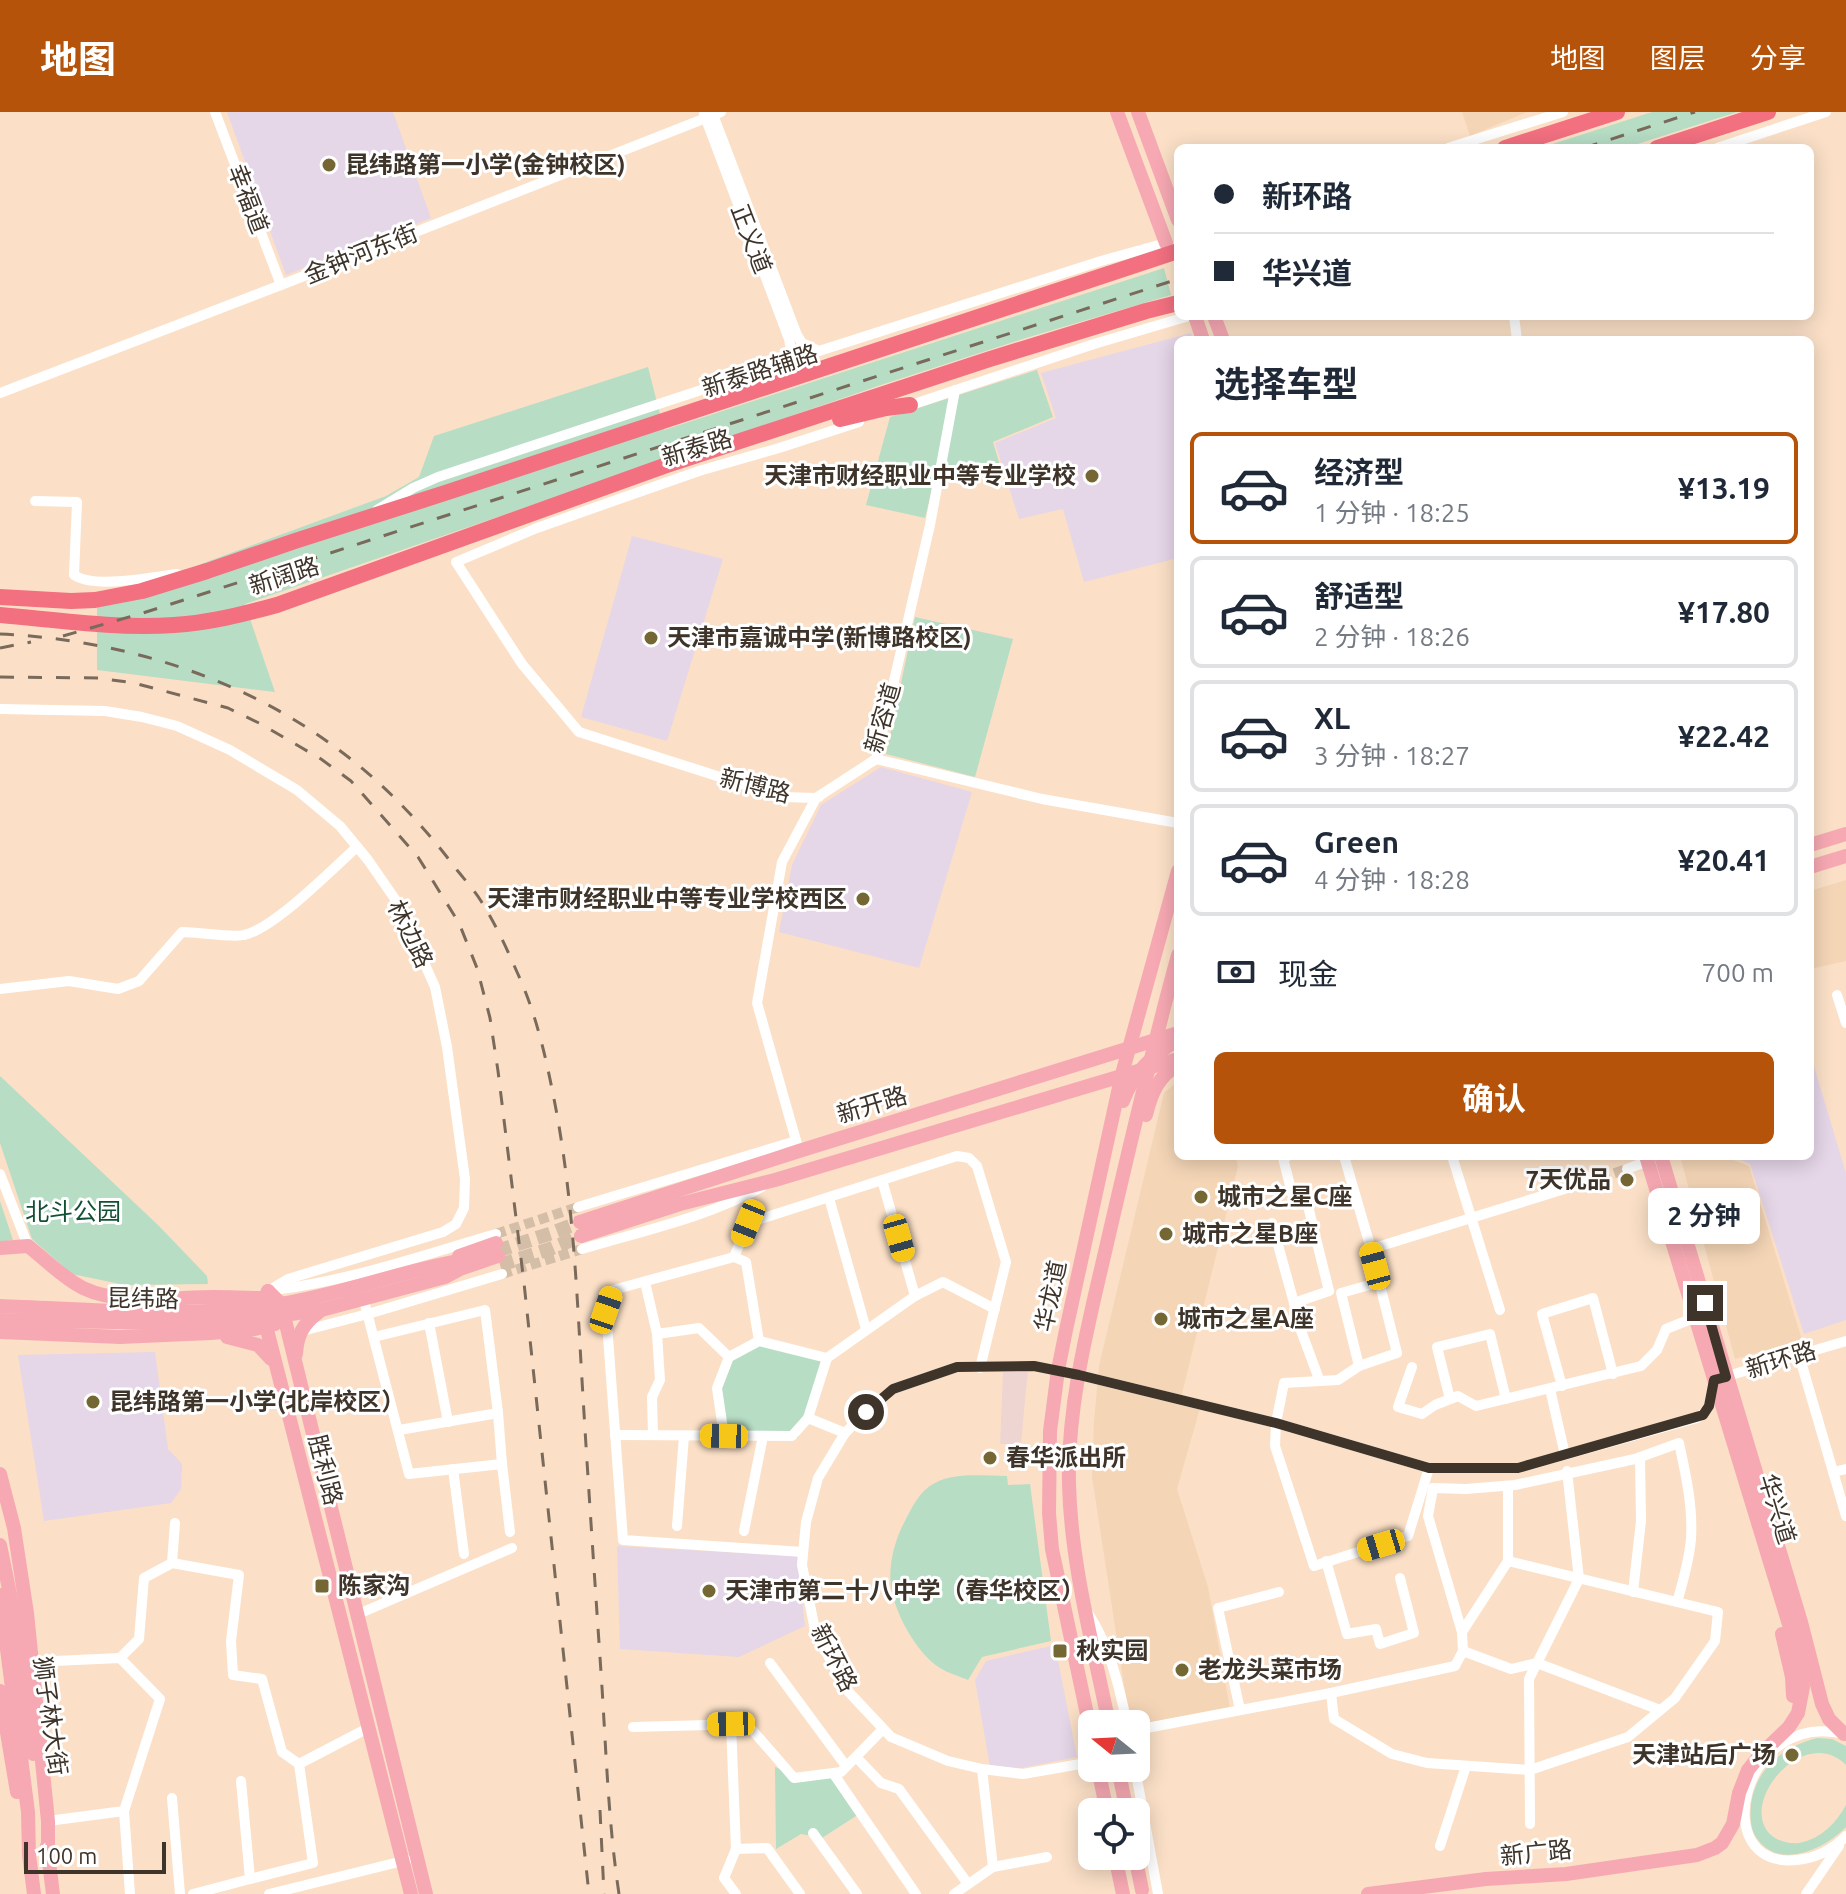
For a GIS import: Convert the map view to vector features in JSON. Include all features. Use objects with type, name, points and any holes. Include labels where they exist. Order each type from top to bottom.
[{"type":"highway","points":[[1517,144],[1617,112]]},
{"type":"highway","points":[[1669,144],[1768,112]]},
{"type":"highway","name":"新阔路","points":[[0,597],[95,600],[142,591],[364,520],[1172,247]]},
{"type":"highway","points":[[714,450],[990,359],[1174,304]]},
{"type":"highway","points":[[714,450],[768,441],[866,412],[910,405]]},
{"type":"highway","name":"新阔路","points":[[0,615],[146,626],[240,615],[277,605],[714,450]]},
{"type":"main road","points":[[1117,112],[1172,247]]},
{"type":"main road","points":[[1138,112],[1174,209]]},
{"type":"main road","points":[[1814,844],[1846,834]]},
{"type":"main road","points":[[1814,866],[1846,856]]},
{"type":"main road","name":"华龙道","points":[[1086,1710],[1052,1549],[1050,1431],[1058,1370],[1122,1074],[1174,885]]},
{"type":"main road","points":[[1106,1710],[1076,1555],[1069,1482],[1072,1428],[1079,1375],[1145,1065],[1174,969]]},
{"type":"main road","name":"新开路","points":[[1174,1034],[798,1146],[580,1228],[775,1180],[1145,1065],[1174,1060]]},
{"type":"main road","points":[[1105,1150],[1125,1095],[1145,1065],[1174,1043]]},
{"type":"main road","points":[[1106,1249],[1124,1209],[1150,1098],[1163,1076],[1174,1068]]},
{"type":"main road","name":"华兴道","points":[[1653,1160],[1696,1317],[1720,1378],[1799,1659],[1803,1687],[1798,1713],[1792,1724],[1748,1770],[1739,1793],[1733,1824],[1722,1843],[1708,1852]]},
{"type":"main road","name":"华兴道","points":[[1653,1160],[1720,1378],[1801,1622],[1822,1704],[1829,1719],[1845,1735]]},
{"type":"main road","points":[[0,1248],[28,1246],[73,1282],[97,1293],[143,1299],[216,1297],[277,1318],[316,1314],[325,1302],[363,1297],[444,1270]]},
{"type":"main road","points":[[0,1332],[120,1337],[211,1333],[277,1318],[444,1270],[460,1269],[498,1254]]},
{"type":"main road","name":"昆纬路","points":[[0,1306],[277,1318]]},
{"type":"main road","name":"昆纬路","points":[[0,1320],[168,1323],[224,1315]]},
{"type":"main road","name":"胜利路","points":[[277,1318],[297,1346],[296,1367],[356,1615],[410,1860],[411,1894]]},
{"type":"main road","name":"胜利路","points":[[277,1318],[278,1371],[368,1728],[410,1860],[426,1894]]},
{"type":"main road","points":[[211,1333],[258,1345],[278,1371]]},
{"type":"main road","points":[[0,1474],[14,1528],[27,1613],[48,1821],[48,1854]]},
{"type":"main road","name":"狮子林大街","points":[[0,1545],[13,1609],[34,1894]]},
{"type":"main road","points":[[1589,1870],[1630,1857],[1702,1847],[1714,1840],[1723,1829],[1732,1785],[1742,1763],[1781,1724],[1792,1704],[1792,1677],[1771,1566]]},
{"type":"main road","name":"狮子林大街","points":[[0,1595],[53,1894]]},
{"type":"main road","points":[[0,1691],[29,1855]]},
{"type":"main road","name":"新广路","points":[[1368,1894],[1486,1879],[1530,1878],[1708,1852]]},
{"type":"main road","points":[[1118,1870],[1123,1894]]},
{"type":"main road","points":[[1138,1870],[1142,1890]]},
{"type":"street","name":"幸福道","points":[[215,112],[281,285]]},
{"type":"street","points":[[1461,144],[1563,112]]},
{"type":"street","points":[[1729,144],[1826,112]]},
{"type":"street","name":"金钟河东街","points":[[0,393],[711,114]]},
{"type":"street","name":"正义道","points":[[711,114],[797,335],[802,343],[819,351]]},
{"type":"street","name":"正义道","points":[[711,114],[789,339],[791,349],[781,364]]},
{"type":"street","points":[[1166,188],[1174,198]]},
{"type":"street","name":"新泰路辅路","points":[[364,520],[394,499],[438,477],[1088,265],[1172,247]]},
{"type":"street","name":"新泰路","points":[[456,562],[537,528],[651,487],[1094,344],[1178,320]]},
{"type":"street","name":"新容道","points":[[876,759],[930,525],[955,390]]},
{"type":"street","points":[[35,501],[77,502],[74,575],[81,580],[96,582],[207,571]]},
{"type":"street","name":"新博路","points":[[456,562],[522,664],[579,732],[783,797],[816,798],[876,759]]},
{"type":"street","name":"林边路","points":[[0,709],[105,711],[142,717],[177,726],[230,750],[297,790],[340,826],[397,902],[435,987],[447,1047],[465,1179],[464,1208],[456,1224],[443,1232],[288,1279],[277,1318]]},
{"type":"street","points":[[876,759],[1042,799],[1174,822]]},
{"type":"street","points":[[798,1146],[757,1003],[782,862],[816,798]]},
{"type":"street","points":[[0,989],[69,981],[118,989],[139,981],[182,932],[242,936],[264,927],[357,847]]},
{"type":"street","points":[[1837,995],[1846,1023]]},
{"type":"street","points":[[734,1257],[748,1223],[957,1156],[969,1158],[977,1166],[1006,1262],[980,1368]]},
{"type":"street","points":[[1284,1160],[1295,1205],[1307,1202],[1329,1291],[1294,1303]]},
{"type":"street","points":[[1345,1160],[1397,1353],[1359,1366],[1338,1380],[1284,1383],[1275,1446],[1314,1566],[1408,1536],[1429,1468]]},
{"type":"street","points":[[1453,1160],[1500,1310]]},
{"type":"street","points":[[1627,1169],[1647,1160]]},
{"type":"street","points":[[0,1174],[28,1246]]},
{"type":"street","points":[[1371,1249],[1600,1178]]},
{"type":"street","points":[[882,1180],[915,1296]]},
{"type":"street","points":[[829,1198],[866,1329]]},
{"type":"street","points":[[1272,1223],[1300,1328],[1319,1379]]},
{"type":"street","points":[[277,1318],[303,1287],[414,1258],[498,1254]]},
{"type":"street","points":[[277,1318],[368,1314],[498,1254]]},
{"type":"street","points":[[759,1341],[746,1262],[734,1257],[613,1290],[606,1310],[623,1540],[803,1552]]},
{"type":"street","points":[[645,1282],[657,1334],[660,1380],[652,1397],[653,1435]]},
{"type":"street","points":[[615,1435],[792,1436],[808,1418],[827,1358],[915,1296],[943,1282],[995,1309]]},
{"type":"street","points":[[1359,1366],[1341,1293],[1380,1282]]},
{"type":"street","points":[[277,1318],[303,1287]]},
{"type":"street","points":[[363,1297],[409,1474],[502,1464]]},
{"type":"street","points":[[1562,1386],[1542,1314],[1593,1298],[1613,1374]]},
{"type":"street","points":[[374,1337],[485,1310],[510,1532]]},
{"type":"street","points":[[1412,1367],[1398,1407],[1422,1414],[1458,1396],[1476,1406],[1641,1366],[1657,1350],[1666,1329],[1696,1317]]},
{"type":"street","points":[[429,1323],[448,1422]]},
{"type":"street","points":[[657,1334],[699,1328],[729,1357]]},
{"type":"street","points":[[1450,1399],[1437,1347],[1490,1334],[1506,1399]]},
{"type":"street","points":[[724,1436],[717,1388],[729,1357],[759,1341],[827,1358]]},
{"type":"street","name":"新环路","points":[[1078,1764],[1023,1774],[982,1769],[948,1761],[891,1737],[844,1687],[815,1630],[802,1565],[806,1522],[818,1478],[845,1433],[893,1389],[957,1367],[1034,1366],[1276,1423],[1429,1468],[1518,1468],[1697,1418],[1709,1406],[1720,1378],[1846,1341]]},
{"type":"street","points":[[1799,1355],[1846,1516]]},
{"type":"street","points":[[1550,1389],[1565,1455]]},
{"type":"street","points":[[399,1430],[498,1413]]},
{"type":"street","points":[[808,1418],[845,1433]]},
{"type":"street","points":[[677,1526],[684,1436]]},
{"type":"street","points":[[744,1531],[763,1436]]},
{"type":"street","points":[[1150,1727],[1455,1666],[1463,1651],[1462,1632],[1428,1516],[1433,1488],[1508,1486],[1640,1457],[1679,1443],[1688,1488],[1691,1538],[1677,1602]]},
{"type":"street","points":[[1633,1592],[1641,1521],[1640,1457]]},
{"type":"street","points":[[453,1469],[464,1554]]},
{"type":"street","points":[[1833,1472],[1846,1469]]},
{"type":"street","points":[[1530,1824],[1529,1679],[1579,1579],[1568,1472]]},
{"type":"street","points":[[1462,1632],[1508,1561],[1508,1486]]},
{"type":"street","points":[[172,1563],[175,1523]]},
{"type":"street","points":[[356,1615],[512,1548]]},
{"type":"street","points":[[1326,1561],[1347,1634],[1376,1629],[1380,1644],[1414,1633],[1400,1578]]},
{"type":"street","points":[[1331,1693],[1334,1719],[1392,1754],[1427,1763],[1530,1770],[1628,1737],[1675,1698],[1715,1641],[1718,1612],[1508,1561]]},
{"type":"street","points":[[33,1662],[120,1658],[139,1639],[144,1578],[172,1563],[239,1575],[231,1641],[233,1675],[262,1679],[282,1752],[299,1764],[313,1863],[193,1894]]},
{"type":"street","points":[[1240,1710],[1218,1608],[1279,1592]]},
{"type":"street","points":[[1086,1609],[1101,1634],[1124,1710]]},
{"type":"street","points":[[1463,1651],[1511,1669],[1537,1663],[1660,1710]]},
{"type":"street","points":[[120,1658],[160,1699],[124,1811],[130,1894]]},
{"type":"street","points":[[770,1663],[846,1766]]},
{"type":"street","points":[[731,1724],[736,1849],[724,1878],[736,1894]]},
{"type":"street","points":[[633,1727],[747,1724],[794,1778],[841,1772],[883,1729]]},
{"type":"street","points":[[299,1764],[368,1728]]},
{"type":"street","points":[[1845,1735],[1832,1731],[1809,1732],[1781,1744],[1755,1773],[1743,1811],[1750,1839],[1761,1852],[1778,1860],[1814,1857],[1845,1837]]},
{"type":"street","points":[[856,1757],[881,1783],[899,1789],[968,1884]]},
{"type":"street","points":[[1440,1846],[1466,1766]]},
{"type":"street","points":[[982,1769],[993,1867]]},
{"type":"street","points":[[833,1773],[916,1894]]},
{"type":"street","points":[[241,1781],[250,1879]]},
{"type":"street","points":[[1138,1782],[1158,1894]]},
{"type":"street","points":[[172,1798],[180,1894]]},
{"type":"street","points":[[48,1821],[124,1811]]},
{"type":"street","points":[[813,1833],[857,1894]]},
{"type":"street","points":[[1806,1894],[1845,1837]]},
{"type":"street","points":[[736,1849],[767,1848],[800,1894]]},
{"type":"street","points":[[954,1894],[993,1867],[1047,1857]]},
{"type":"street","points":[[269,1894],[410,1860]]},
{"type":"shaded area","name":"昆纬路第一小学(金钟校区)","points":[[227,112],[393,112],[431,218],[286,275]]},
{"type":"shaded area","points":[[1462,112],[1527,112],[1470,136]]},
{"type":"shaded area","name":"天津市财经职业中等专业学校","points":[[1174,338],[1174,559],[1084,582],[1063,509],[1019,519],[995,443],[1056,418],[1041,373]]},
{"type":"shaded area","name":"天津市嘉诚中学(新博路校区)","points":[[632,536],[723,559],[667,741],[581,717]]},
{"type":"shaded area","name":"天津市财经职业中等专业学校西区","points":[[881,767],[972,792],[919,968],[779,932],[792,865],[821,805]]},
{"type":"shaded area","points":[[1846,880],[1846,961],[1814,968],[1814,890]]},
{"type":"shaded area","points":[[1814,1066],[1846,1173],[1846,1320],[1804,1334],[1750,1164],[1740,1160],[1814,1160]]},
{"type":"shaded area","points":[[1174,1084],[1174,1160],[1236,1160],[1238,1166],[1180,1402],[1200,1408],[1177,1489],[1208,1587],[1230,1709],[1150,1723],[1150,1710],[1128,1710],[1092,1477],[1099,1366],[1164,1093]]},
{"type":"shaded area","points":[[1681,1160],[1733,1160],[1749,1166],[1802,1340],[1735,1359]]},
{"type":"shaded area","name":"昆纬路第一小学(北岸校区）","points":[[155,1352],[168,1449],[182,1464],[181,1489],[171,1503],[44,1521],[18,1355]]},
{"type":"shaded area","points":[[1028,1370],[1021,1444],[1000,1444],[1003,1372]]},
{"type":"shaded area","name":"天津市第二十八中学（春华校区）","points":[[617,1546],[797,1556],[805,1626],[739,1657],[620,1649]]},
{"type":"shaded area","points":[[1055,1645],[1077,1757],[1021,1768],[990,1767],[975,1680],[986,1661]]},
{"type":"green space","points":[[1652,112],[1737,112],[1637,144],[1552,144]]},
{"type":"green space","points":[[1164,268],[1171,295],[881,385],[245,604],[275,692],[97,670],[97,607],[209,561],[386,496],[419,477],[434,436],[648,367],[664,430]]},
{"type":"green space","points":[[1037,370],[1053,417],[993,442],[1004,479],[938,464],[925,518],[866,505],[890,417]]},
{"type":"green space","points":[[915,617],[1013,639],[975,777],[886,754]]},
{"type":"green space","name":"北斗公园","points":[[0,1076],[158,1225],[207,1276],[208,1284],[125,1285],[72,1274],[32,1239],[0,1143]]},
{"type":"green space","points":[[0,1201],[13,1240],[0,1242]]},
{"type":"green space","points":[[759,1341],[825,1360],[798,1438],[726,1433],[717,1393],[728,1356]]},
{"type":"green space","points":[[961,1476],[1007,1476],[1008,1485],[1030,1484],[1051,1641],[982,1657],[968,1680],[931,1662],[915,1643],[893,1596],[891,1561],[908,1516],[917,1499],[930,1486]]},
{"type":"green space","points":[[1817,1738],[1832,1739],[1846,1746],[1846,1765],[1829,1754],[1810,1754],[1793,1761],[1778,1774],[1767,1791],[1762,1809],[1764,1825],[1775,1838],[1799,1843],[1827,1829],[1846,1805],[1846,1827],[1827,1842],[1803,1853],[1779,1854],[1768,1849],[1753,1832],[1751,1804],[1754,1791],[1765,1770],[1782,1753]]},
{"type":"green space","points":[[775,1767],[800,1778],[832,1775],[859,1814],[822,1838],[801,1834],[776,1849]]},
{"type":"tunnel","points":[[1600,1178],[1627,1169]]},
{"type":"tunnel","points":[[496,1234],[578,1207]]},
{"type":"tunnel","points":[[497,1251],[580,1222]]},
{"type":"tunnel","points":[[500,1265],[581,1236]]},
{"type":"tunnel","points":[[502,1274],[582,1249]]},
{"type":"railway","points":[[1596,144],[1695,112]]},
{"type":"railway","points":[[63,636],[290,566],[1174,280]]},
{"type":"railway","points":[[0,634],[86,643],[172,664],[253,697],[291,718],[364,770],[397,801],[472,889],[500,936],[529,1002],[543,1048],[559,1127],[568,1194],[612,1839],[619,1894]]},
{"type":"railway","points":[[0,648],[31,642]]},
{"type":"railway","points":[[0,677],[98,678],[134,683],[228,708],[259,723],[321,759],[351,781],[418,857],[459,923],[477,968],[490,1018],[498,1071],[524,1283],[589,1894]]},
{"type":"railway","points":[[600,1810],[604,1894]]},
{"type":"place","name":"昆纬路第一小学(金钟校区)","points":[[329,165]]},
{"type":"place","name":"天津市财经职业中等专业学校","points":[[1092,476]]},
{"type":"place","name":"天津市嘉诚中学(新博路校区)","points":[[651,638]]},
{"type":"place","name":"天津市财经职业中等专业学校西区","points":[[863,899]]},
{"type":"place","name":"7天优品","points":[[1627,1180]]},
{"type":"place","name":"城市之星C座","points":[[1201,1197]]},
{"type":"place","name":"城市之星B座","points":[[1166,1234]]},
{"type":"place","name":"城市之星A座","points":[[1161,1319]]},
{"type":"place","name":"昆纬路第一小学(北岸校区）","points":[[93,1402]]},
{"type":"place","name":"春华派出所","points":[[990,1458]]},
{"type":"place","name":"陈家沟","points":[[322,1586]]},
{"type":"place","name":"天津市第二十八中学（春华校区）","points":[[709,1591]]},
{"type":"place","name":"秋实园","points":[[1060,1651]]},
{"type":"place","name":"老龙头菜市场","points":[[1182,1670]]},
{"type":"place","name":"天津站后广场","points":[[1792,1755]]},
{"type":"route","points":[[866,1412],[893,1389],[957,1367],[1034,1366],[1276,1423],[1429,1468],[1518,1468],[1703,1415],[1712,1398],[1714,1380],[1726,1377],[1705,1303]]}]
